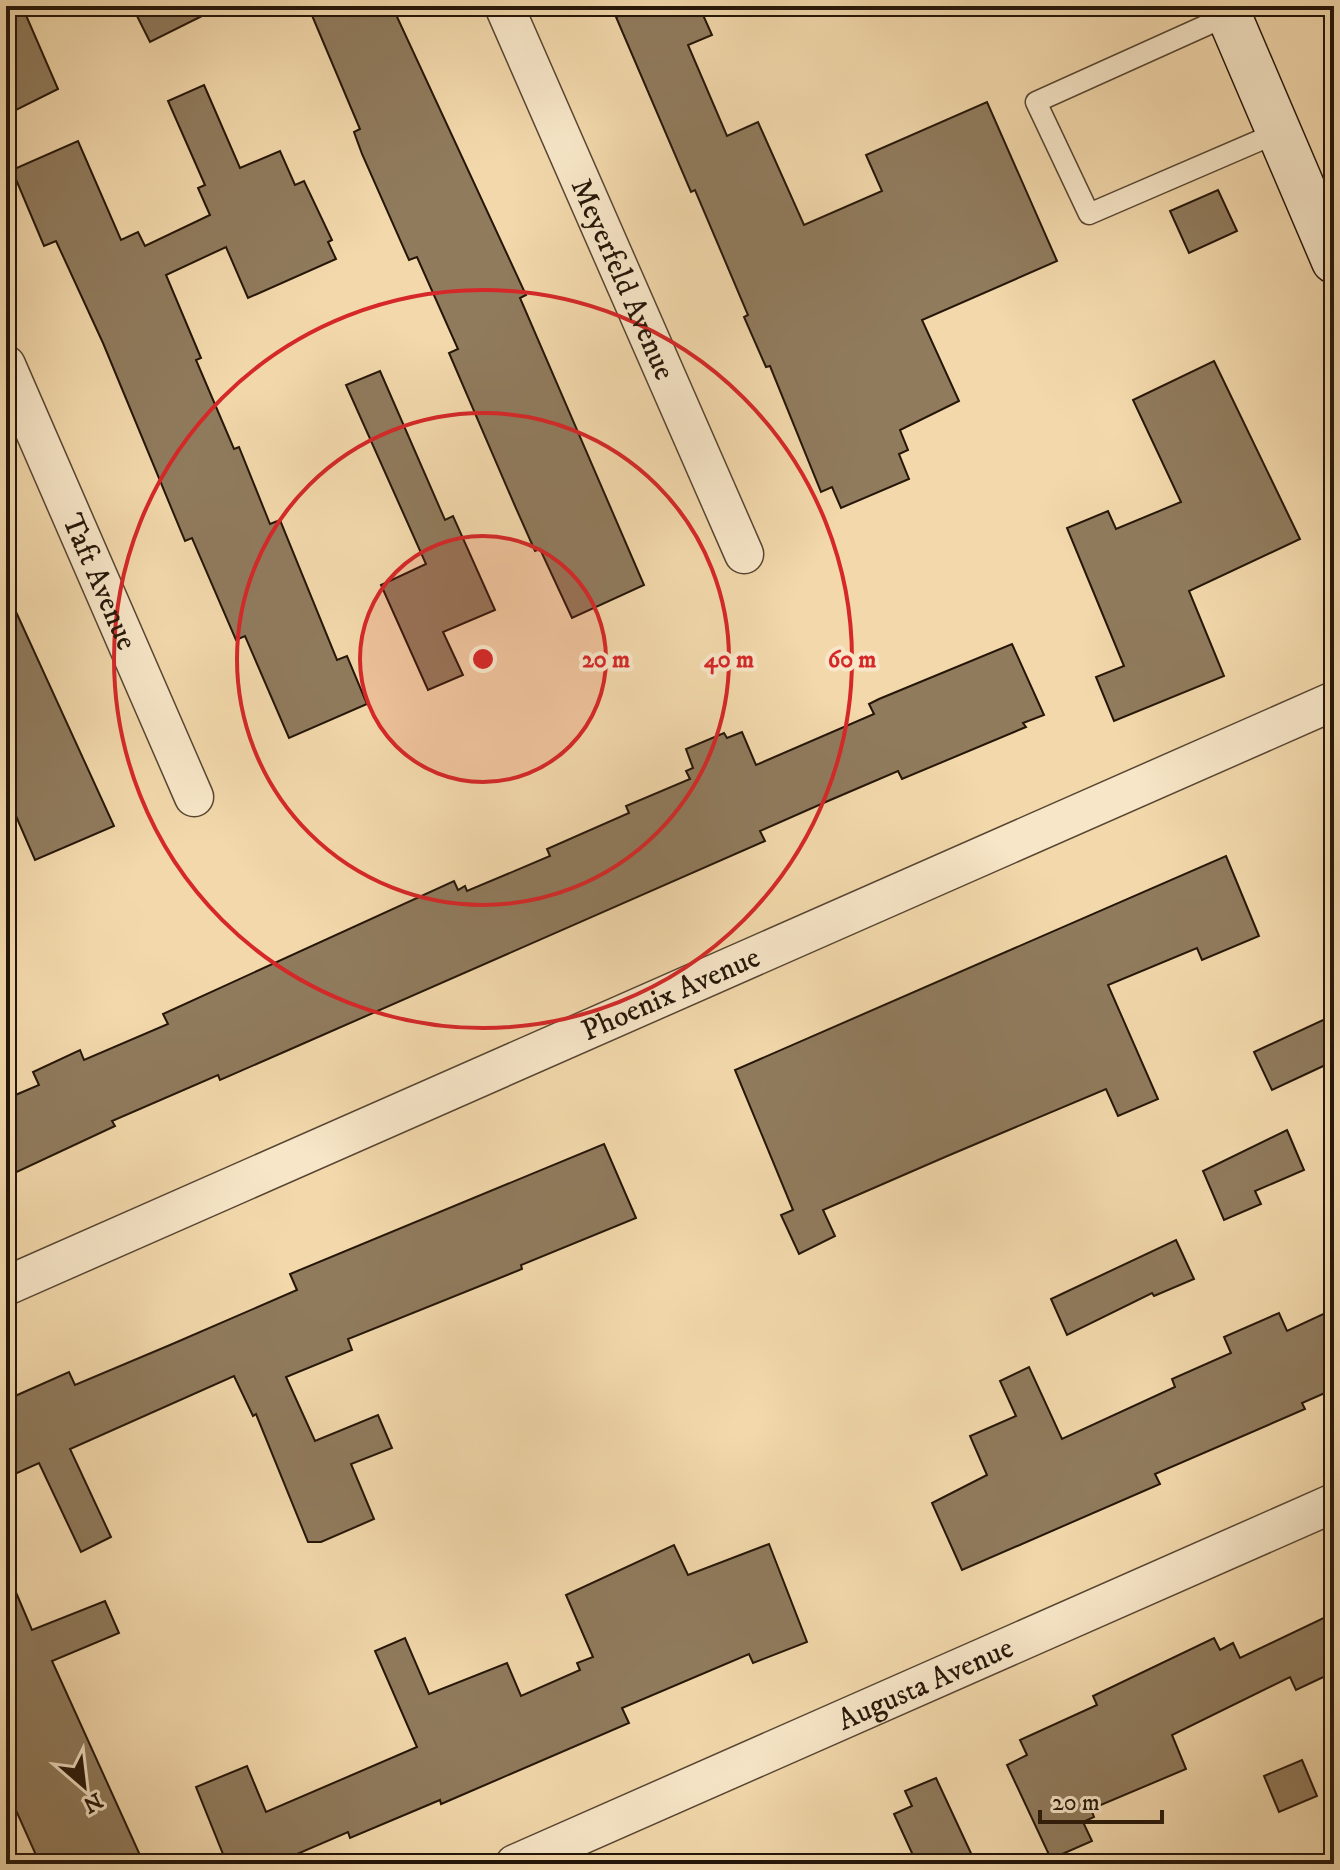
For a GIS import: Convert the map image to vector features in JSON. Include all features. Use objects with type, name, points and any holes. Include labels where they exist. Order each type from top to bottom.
[{"type":"main road","points":[[1227,11],[1334,261]]},
{"type":"street","name":"Meyerfeld Avenue","points":[[504,6],[744,554]]},
{"type":"street","name":"Taft Avenue","points":[[6,365],[194,797]]},
{"type":"street","name":"Phoenix Avenue","points":[[6,1286],[1334,701]]},
{"type":"street","name":"Augusta Avenue","points":[[515,1864],[1334,1503]]},
{"type":"lane","points":[[1227,11],[1036,102],[1089,214],[1279,132]]},
{"type":"building","points":[[6,6],[22,6],[58,89],[6,115]]},
{"type":"building","points":[[132,6],[222,6],[150,42]]},
{"type":"building","points":[[308,6],[392,6],[526,295],[520,298],[644,585],[572,618],[540,549],[535,551],[449,353],[458,349],[417,257],[409,260],[362,154],[354,132],[360,129]]},
{"type":"building","points":[[641,6],[699,6],[712,35],[688,45],[727,136],[758,122],[804,225],[882,191],[866,155],[987,102],[1057,261],[922,320],[959,401],[900,430],[908,450],[899,454],[909,479],[841,508],[832,487],[821,492],[770,366],[766,367],[744,317],[748,315],[695,190],[691,192],[616,17]]},
{"type":"building","points":[[204,85],[240,168],[280,151],[295,185],[304,181],[332,240],[328,242],[336,259],[248,298],[226,247],[166,275],[201,358],[196,360],[234,449],[239,447],[270,524],[280,520],[337,660],[347,656],[367,704],[289,738],[245,636],[236,640],[192,538],[185,541],[103,343],[56,241],[44,246],[12,170],[78,141],[121,240],[138,232],[145,246],[210,215],[198,188],[205,185],[168,101]]},
{"type":"building","points":[[1218,190],[1237,231],[1189,253],[1170,211]]},
{"type":"building","points":[[1214,361],[1300,539],[1189,591],[1224,676],[1114,721],[1096,677],[1124,666],[1067,528],[1108,511],[1116,529],[1181,502],[1133,400]]},
{"type":"building","points":[[380,371],[445,520],[453,516],[495,610],[443,632],[463,675],[428,690],[381,585],[426,564],[346,385]]},
{"type":"building","points":[[6,590],[114,826],[35,860],[6,793]]},
{"type":"building","points":[[1012,644],[1044,715],[1023,723],[1026,727],[902,779],[898,771],[760,831],[765,841],[220,1080],[218,1075],[112,1121],[115,1126],[6,1177],[6,1099],[39,1085],[33,1072],[80,1050],[84,1060],[168,1024],[163,1014],[454,881],[458,890],[465,886],[467,891],[550,856],[547,849],[629,813],[626,806],[690,779],[686,771],[693,768],[686,749],[724,733],[727,738],[742,732],[756,765],[874,714],[869,704],[879,699]]},
{"type":"building","points":[[1226,856],[1259,936],[1202,960],[1197,948],[1108,985],[1158,1099],[1118,1116],[1106,1089],[945,1157],[823,1210],[835,1236],[799,1254],[781,1215],[793,1210],[735,1070]]},
{"type":"building","points":[[1334,1015],[1334,1061],[1272,1090],[1254,1052]]},
{"type":"building","points":[[1287,1130],[1304,1170],[1255,1191],[1261,1204],[1224,1220],[1203,1171]]},
{"type":"building","points":[[604,1144],[636,1218],[521,1265],[522,1269],[348,1339],[352,1350],[286,1377],[315,1441],[378,1415],[392,1448],[351,1464],[374,1519],[321,1542],[308,1542],[256,1414],[253,1416],[234,1376],[70,1449],[111,1537],[81,1552],[39,1463],[6,1478],[6,1400],[69,1372],[75,1385],[170,1345],[297,1290],[290,1274]]},
{"type":"building","points":[[1176,1240],[1194,1279],[1154,1296],[1152,1293],[1067,1335],[1051,1299]]},
{"type":"building","points":[[1334,1309],[1334,1389],[1302,1403],[1305,1409],[1155,1474],[1160,1484],[962,1570],[932,1503],[987,1475],[970,1436],[1016,1416],[1000,1381],[1029,1367],[1062,1439],[1175,1387],[1172,1379],[1231,1353],[1224,1337],[1279,1313],[1287,1331]]},
{"type":"building","points":[[769,1544],[807,1642],[753,1663],[749,1654],[622,1708],[629,1723],[441,1804],[440,1800],[350,1838],[348,1832],[274,1864],[227,1864],[196,1787],[247,1766],[266,1812],[417,1747],[375,1651],[405,1638],[429,1694],[507,1663],[521,1696],[580,1670],[577,1663],[593,1657],[566,1595],[674,1545],[688,1575]]},
{"type":"building","points":[[6,1569],[32,1630],[105,1601],[119,1633],[52,1661],[144,1864],[40,1864],[6,1788]]},
{"type":"building","points":[[1334,1613],[1334,1672],[1296,1690],[1290,1677],[1172,1735],[1186,1769],[1091,1809],[1094,1817],[1083,1822],[1092,1841],[1051,1859],[1007,1765],[1027,1755],[1020,1740],[1097,1705],[1093,1696],[1214,1638],[1220,1650],[1233,1643],[1240,1658]]},
{"type":"building","points":[[1302,1760],[1317,1796],[1279,1812],[1264,1776]]},
{"type":"building","points":[[936,1778],[976,1864],[917,1864],[894,1814],[912,1806],[905,1791]]}]
